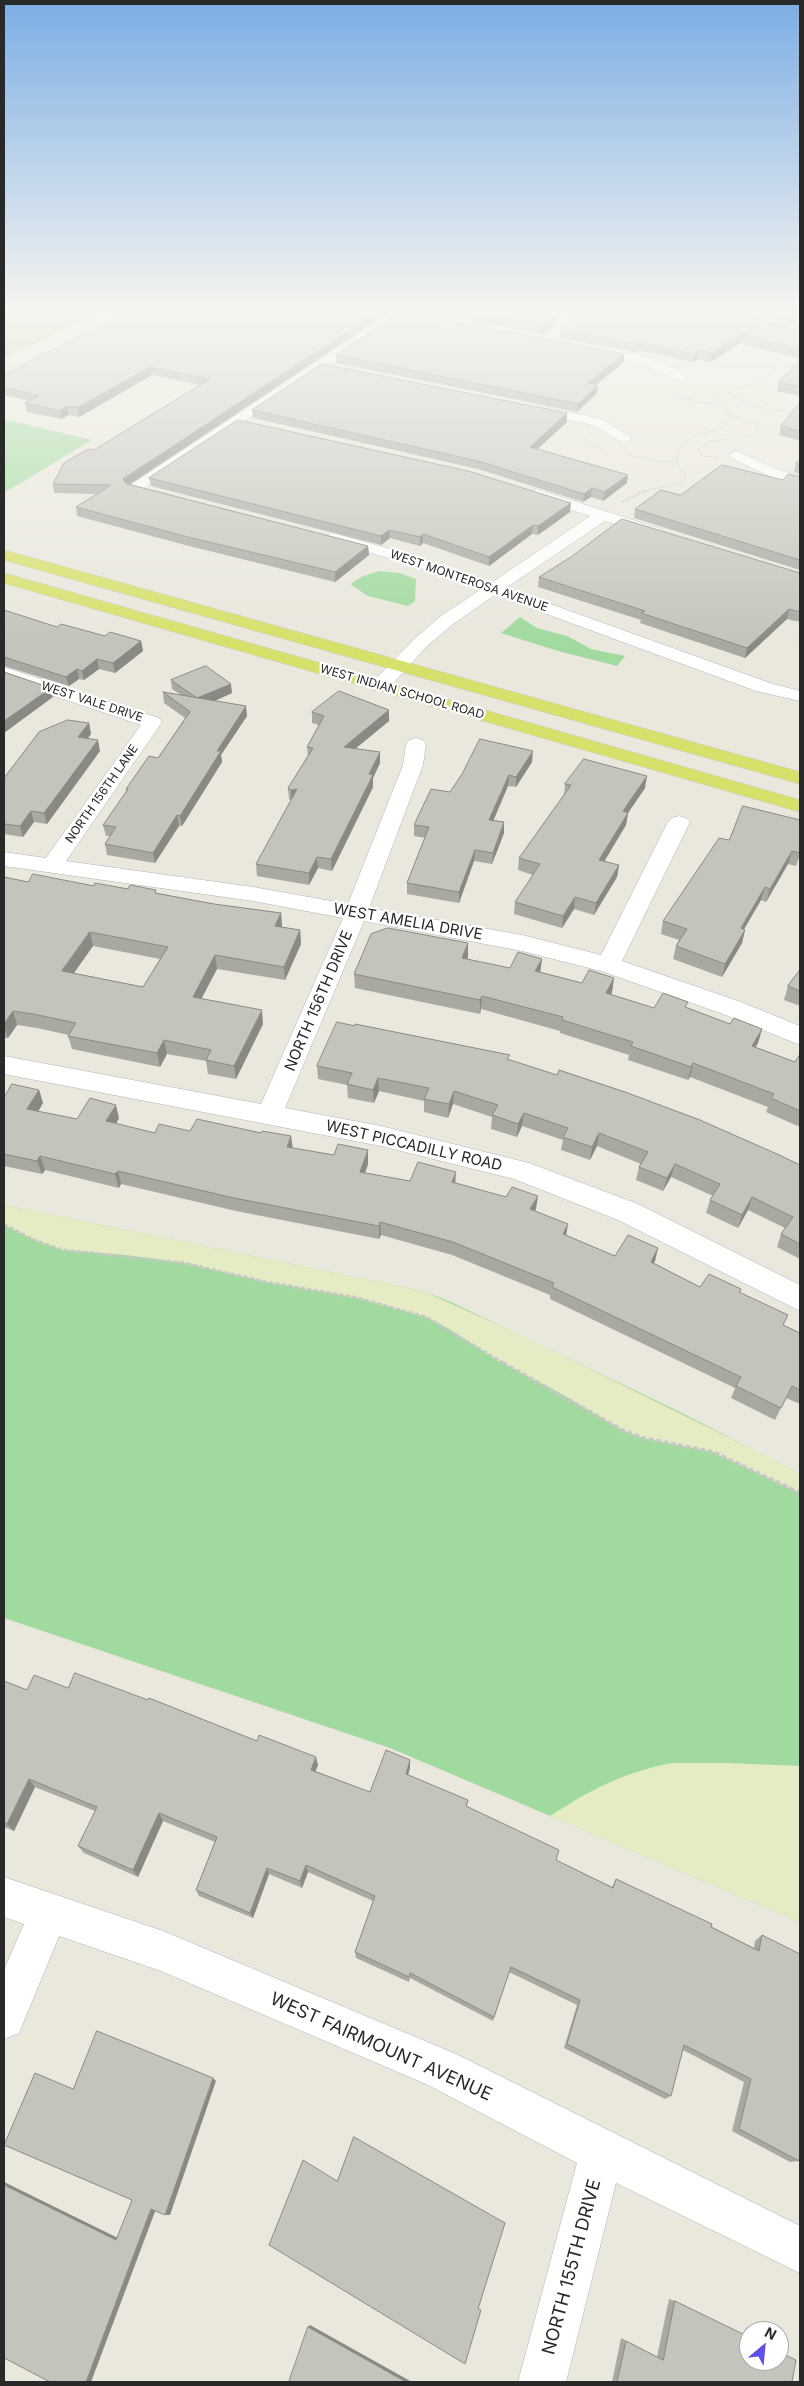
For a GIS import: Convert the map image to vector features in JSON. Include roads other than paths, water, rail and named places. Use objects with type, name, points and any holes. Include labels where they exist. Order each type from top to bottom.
[{"type":"main road","name":"WEST INDIAN SCHOOL ROAD","points":[[4,555],[800,778]]},
{"type":"main road","name":"WEST INDIAN SCHOOL ROAD","points":[[4,578],[800,806]]},
{"type":"street","points":[[153,492],[134,488],[235,421]]},
{"type":"street","points":[[237,421],[255,426]]},
{"type":"street","points":[[593,421],[625,438]]},
{"type":"street","points":[[736,455],[774,473],[800,481]]},
{"type":"street","points":[[519,489],[668,536]]},
{"type":"street","points":[[380,686],[440,626],[604,515]]},
{"type":"street","name":"WEST MONTEROSA AVENUE","points":[[315,533],[413,560],[763,687],[797,696]]},
{"type":"street","name":"WEST VALE DRIVE","points":[[4,673],[152,722]]},
{"type":"street","name":"NORTH 156TH LANE","points":[[52,866],[152,722]]},
{"type":"street","name":"NORTH 156TH DRIVE","points":[[269,1116],[356,913],[413,766],[416,744]]},
{"type":"street","points":[[608,965],[680,822]]},
{"type":"street","name":"WEST AMELIA DRIVE","points":[[4,859],[253,894],[522,943],[608,965],[732,1008],[800,1036]]},
{"type":"street","name":"WEST PICCADILLY ROAD","points":[[4,1065],[381,1136],[519,1170],[628,1212],[800,1299]]},
{"type":"street","name":"WEST FAIRMOUNT AVENUE","points":[[4,1897],[48,1914],[163,1951],[441,2069],[602,2152],[800,2250]]},
{"type":"street","points":[[4,2018],[48,1914]]},
{"type":"street","name":"NORTH 155TH DRIVE","points":[[542,2382],[602,2152]]}]
